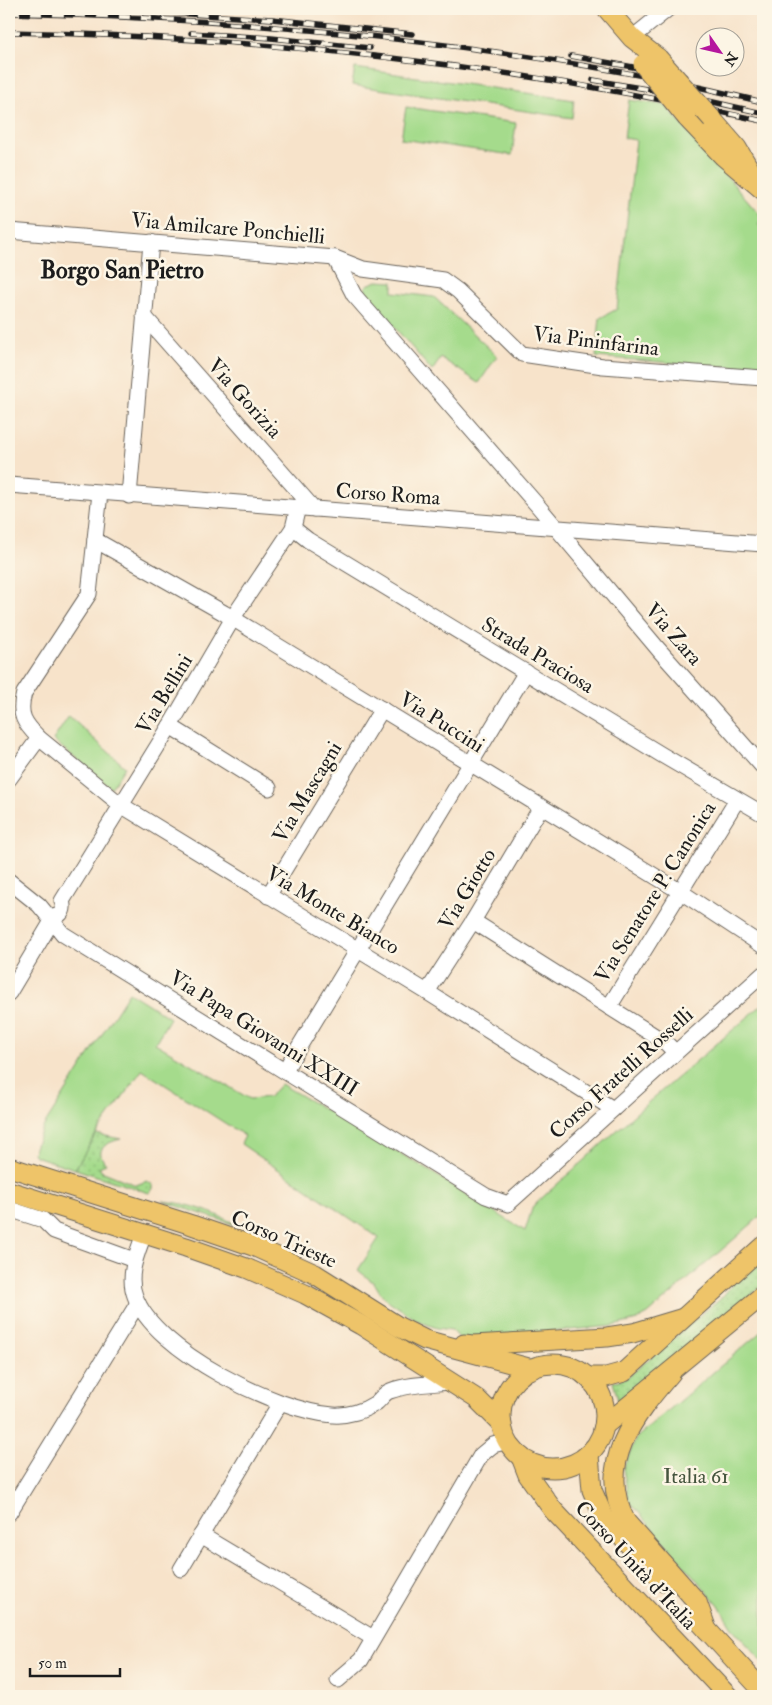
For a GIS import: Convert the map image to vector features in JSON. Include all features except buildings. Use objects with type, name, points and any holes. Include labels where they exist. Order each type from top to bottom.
[{"type":"main road","points":[[607,9],[650,61],[687,118],[722,156],[761,187]]},
{"type":"main road","points":[[650,61],[712,119],[737,148],[761,187]]},
{"type":"main road","name":"Corso Trieste","points":[[9,1167],[253,1246],[314,1274],[399,1327],[425,1340],[532,1369]]},
{"type":"main road","name":"Corso Trieste","points":[[9,1192],[246,1268],[305,1294],[361,1325],[477,1399],[505,1433]]},
{"type":"main road","points":[[588,1377],[606,1377],[624,1372],[763,1246]]},
{"type":"main road","points":[[604,1426],[671,1373],[763,1295]]},
{"type":"main road","points":[[425,1340],[474,1345],[607,1337],[633,1333],[683,1318]]},
{"type":"main road","points":[[550,1364],[576,1369],[588,1377],[599,1391],[605,1408],[604,1426],[600,1440],[589,1455],[567,1467],[557,1468],[534,1464],[521,1457],[505,1433],[502,1412],[508,1391],[522,1375],[532,1369],[550,1364]]},
{"type":"main road","points":[[671,1373],[644,1405],[629,1430],[617,1459],[614,1482],[618,1506],[626,1522],[697,1602],[707,1630]]},
{"type":"main road","name":"Corso Unità d'Italia","points":[[589,1455],[592,1490],[604,1518],[763,1691]]},
{"type":"main road","name":"Corso Unità d'Italia","points":[[521,1457],[528,1475],[553,1510],[728,1696]]},
{"type":"street","points":[[632,38],[668,9]]},
{"type":"street","name":"Via Amilcare Ponchielli","points":[[9,231],[335,258],[354,295],[555,528]]},
{"type":"street","points":[[129,496],[151,242]]},
{"type":"street","name":"Via Pininfarina","points":[[335,258],[363,269],[443,280],[458,291],[522,354],[603,366],[763,378]]},
{"type":"street","name":"Via Gorizia","points":[[144,316],[314,509]]},
{"type":"street","name":"Corso Roma","points":[[9,485],[129,496],[298,507],[763,544]]},
{"type":"street","name":"Via Monte Bianco","points":[[100,493],[88,594],[24,693],[21,710],[27,726],[121,805],[428,992],[613,1109]]},
{"type":"street","name":"Via Bellini","points":[[9,993],[54,918],[50,910],[51,905],[56,901],[62,901],[170,726],[233,618],[293,528],[298,507]]},
{"type":"street","name":"Strada Praciosa","points":[[293,528],[308,540],[763,814]]},
{"type":"street","name":"Via Zara","points":[[555,528],[659,650],[763,767]]},
{"type":"street","name":"Via Puccini","points":[[95,540],[233,618],[681,892],[763,946]]},
{"type":"street","points":[[285,1070],[526,672]]},
{"type":"street","name":"Via Mascagni","points":[[268,896],[382,709]]},
{"type":"street","points":[[170,726],[270,788]]},
{"type":"street","points":[[9,779],[39,738]]},
{"type":"street","name":"Via Senatore P. Canonica","points":[[609,1007],[737,800]]},
{"type":"street","name":"Via Giotto","points":[[428,992],[541,807]]},
{"type":"street","name":"Via Papa Giovanni XXIII","points":[[9,882],[39,904],[54,918],[63,934],[486,1196],[508,1204]]},
{"type":"street","points":[[473,921],[666,1043],[676,1052]]},
{"type":"street","name":"Corso Fratelli Rosselli","points":[[508,1204],[763,974]]},
{"type":"street","points":[[9,1209],[43,1220],[54,1230],[134,1260]]},
{"type":"street","points":[[144,1234],[134,1260],[132,1278],[134,1295],[144,1315],[156,1329],[177,1347],[226,1377],[280,1403],[302,1410],[326,1414],[350,1414],[376,1403],[387,1391],[405,1386],[450,1382]]},
{"type":"street","points":[[9,1513],[138,1303]]},
{"type":"street","points":[[181,1569],[280,1403]]},
{"type":"street","points":[[338,1680],[361,1660],[481,1455],[505,1433]]},
{"type":"street","points":[[201,1535],[374,1638]]},
{"type":"green space","points":[[355,68],[574,100],[572,118],[352,85]]},
{"type":"green space","points":[[629,100],[665,105],[763,218],[758,224],[763,231],[763,370],[596,357],[600,318],[617,309],[636,140],[624,138]]},
{"type":"green space","points":[[406,107],[516,123],[512,155],[401,139]]},
{"type":"green space","points":[[377,281],[393,282],[393,292],[434,297],[497,356],[479,383],[441,358],[432,371],[367,295],[365,289],[367,285]]},
{"type":"green space","points":[[69,716],[125,767],[111,788],[53,740]]},
{"type":"green space","points":[[129,992],[170,1018],[155,1043],[250,1099],[269,1097],[281,1084],[420,1165],[525,1231],[533,1206],[644,1106],[763,1004],[763,1214],[648,1314],[637,1320],[613,1326],[461,1340],[452,1330],[437,1328],[418,1321],[383,1297],[375,1284],[358,1270],[379,1238],[241,1144],[245,1136],[142,1070],[96,1134],[75,1169],[35,1156],[33,1153],[42,1129]]},
{"type":"green space","points":[[96,1134],[121,1139],[107,1144],[101,1150],[102,1158],[106,1164],[99,1167],[101,1171],[136,1185],[147,1181],[153,1185],[153,1189],[149,1193],[75,1169]]},
{"type":"green space","points":[[162,1201],[202,1209],[239,1226]]},
{"type":"green space","points":[[763,1255],[763,1285],[619,1408],[613,1382],[628,1377],[724,1295],[741,1273]]},
{"type":"green space","name":"Italia 61","points":[[763,1330],[763,1662],[733,1629],[719,1606],[629,1501],[623,1469],[636,1438]]},
{"type":"railway","points":[[108,9],[272,19],[412,34]]},
{"type":"railway","points":[[9,13],[175,20],[341,33],[423,42],[588,66],[682,83],[763,102]]},
{"type":"railway","points":[[9,32],[199,40],[389,58],[577,85],[763,121]]},
{"type":"railway","points":[[191,33],[271,38],[370,48]]},
{"type":"railway","points":[[571,56],[684,76]]},
{"type":"railway","points":[[593,80],[682,95],[762,113]]},
{"type":"district","name":"Borgo San Pietro","points":[[122,270]]}]
